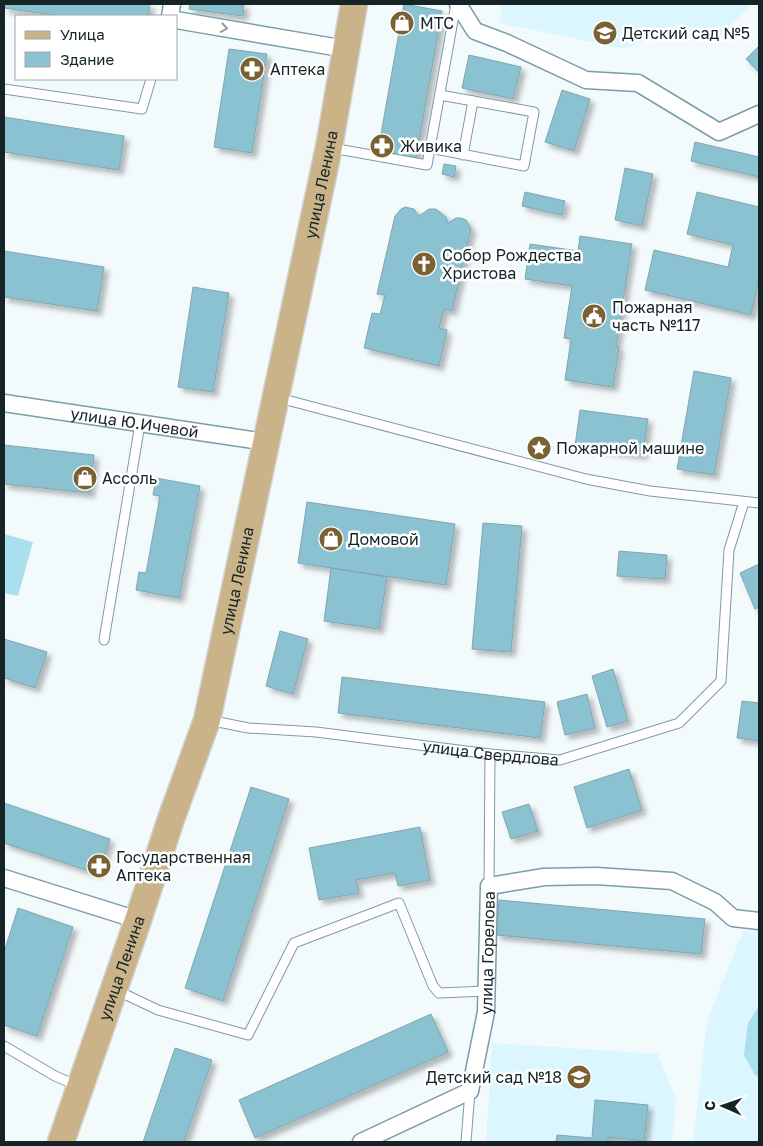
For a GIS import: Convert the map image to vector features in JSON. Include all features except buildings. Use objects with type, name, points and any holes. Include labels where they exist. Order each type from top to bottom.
[{"type":"main road","name":"улица Ленина","points":[[61,1142],[171,819],[207,720],[329,147],[354,4]]},
{"type":"street","points":[[457,4],[475,31],[507,43],[586,80],[638,83],[719,132],[759,114]]},
{"type":"street","points":[[178,20],[346,49]]},
{"type":"street","name":"улица Ю.Ичевой","points":[[4,403],[266,442]]},
{"type":"street","name":"улица Горелова","points":[[470,1091],[486,1012],[489,886],[544,877],[596,876],[672,882],[716,902],[733,918],[759,921]]},
{"type":"street","points":[[4,878],[138,920]]},
{"type":"street","points":[[361,1142],[470,1091]]},
{"type":"lane","points":[[329,147],[427,165],[457,4]]},
{"type":"lane","points":[[4,89],[142,109],[151,80]]},
{"type":"lane","points":[[430,148],[524,166],[534,112],[440,95]]},
{"type":"lane","points":[[463,155],[473,101]]},
{"type":"lane","points":[[276,397],[586,479],[650,490],[759,503]]},
{"type":"lane","points":[[104,640],[140,424]]},
{"type":"lane","name":"улица Свердлова","points":[[207,720],[248,728],[316,732],[490,754],[560,760],[679,723],[721,681],[729,550],[744,502]]},
{"type":"lane","points":[[489,886],[490,754]]},
{"type":"lane","points":[[114,989],[158,1010],[248,1035],[294,943],[399,902],[433,986],[439,993],[487,991]]},
{"type":"lane","points":[[4,1046],[55,1076],[80,1087]]},
{"type":"lane","points":[[466,1142],[470,1091]]},
{"type":"shaded area","name":"Детский сад №5","points":[[503,4],[752,4],[715,41],[683,25],[625,49],[499,23]]},
{"type":"shaded area","points":[[4,534],[33,542],[18,596],[4,593]]},
{"type":"shaded area","points":[[743,931],[759,933],[759,1142],[693,1142],[707,1021]]},
{"type":"shaded area","points":[[759,1006],[759,1077],[755,1075],[744,1055],[748,1023]]},
{"type":"shaded area","name":"Детский сад №18","points":[[492,1043],[658,1054],[676,1099],[672,1142],[486,1142]]},
{"type":"place","name":"МТС","points":[[402,23]]},
{"type":"place","name":"Детский сад №5","points":[[605,33]]},
{"type":"place","name":"Аптека","points":[[252,69]]},
{"type":"place","name":"Живика","points":[[382,146]]},
{"type":"place","name":"Собор Рождества Христова","points":[[424,264]]},
{"type":"place","name":"Пожарная часть №117","points":[[594,316]]},
{"type":"place","name":"Пожарной машине","points":[[539,448]]},
{"type":"place","name":"Ассоль","points":[[85,478]]},
{"type":"place","name":"Домовой","points":[[331,539]]},
{"type":"place","name":"Государственная Аптека","points":[[99,866]]},
{"type":"place","name":"Детский сад №18","points":[[579,1077]]}]
